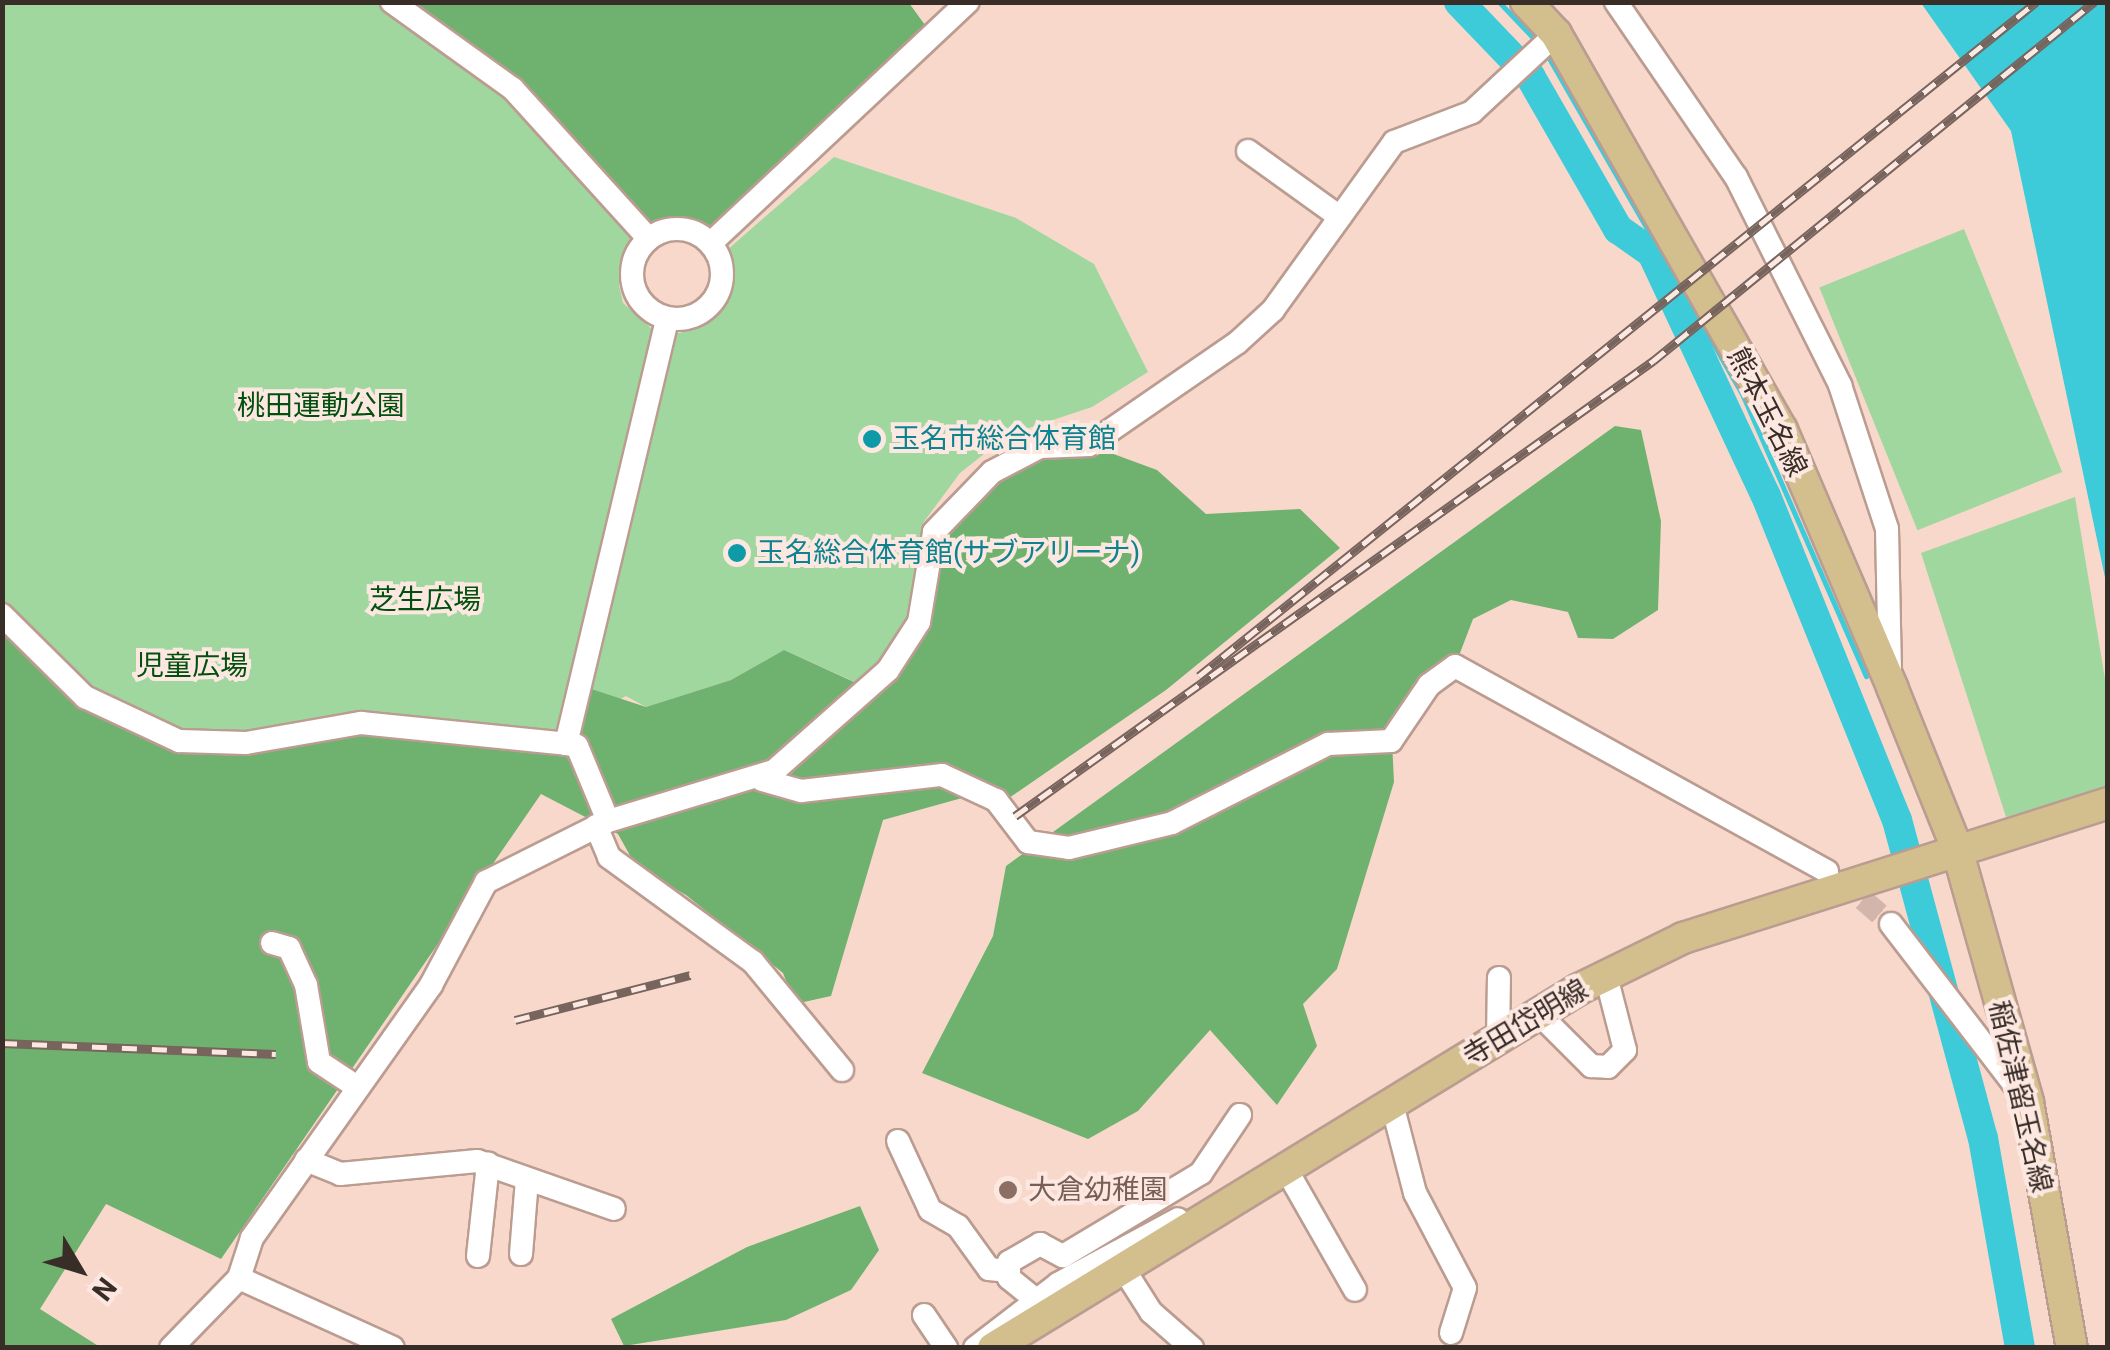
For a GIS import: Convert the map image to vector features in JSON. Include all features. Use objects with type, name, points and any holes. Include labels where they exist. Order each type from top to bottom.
[{"type":"main road","name":"熊本玉名線","points":[[1526,2],[1552,39],[1782,430],[1957,849]]},
{"type":"main road","name":"寺田岱明線","points":[[993,1348],[1027,1338],[1124,1268],[1498,1038],[1606,976],[1683,938],[2108,803]]},
{"type":"main road","name":"稲佐津留玉名線","points":[[1957,849],[2028,1102],[2059,1293],[2072,1348]]},
{"type":"street","points":[[392,2],[512,89],[649,239]]},
{"type":"street","points":[[711,243],[968,2]]},
{"type":"street","points":[[1616,2],[1736,177],[1840,385],[1887,529],[1892,688]]},
{"type":"street","points":[[172,1348],[239,1278],[252,1238],[431,986],[486,882],[602,823],[762,780],[888,670],[918,622],[934,532],[992,472],[1040,447],[1088,445],[1203,369],[1273,310],[1394,142],[1472,112],[1519,77],[1552,39]]},
{"type":"street","points":[[1248,150],[1340,217]]},
{"type":"street","points":[[681,229],[711,243],[723,270],[717,298],[695,316],[667,319],[642,304],[632,277],[649,239],[681,229]]},
{"type":"street","points":[[566,744],[667,319]]},
{"type":"street","points":[[2,615],[85,697],[180,741],[246,743],[361,723],[576,746],[609,856],[753,962],[842,1070]]},
{"type":"street","points":[[762,780],[801,791],[942,776],[996,800],[1028,842],[1070,848],[1172,823],[1328,744],[1392,741],[1430,685],[1455,666],[1827,871]]},
{"type":"street","points":[[1891,924],[2028,1102]]},
{"type":"street","points":[[272,943],[289,948],[306,986],[318,1062],[357,1087]]},
{"type":"street","points":[[1539,1014],[1591,1066],[1608,1067],[1625,1050],[1606,976]]},
{"type":"street","points":[[1498,1038],[1500,978]]},
{"type":"street","points":[[1392,1104],[1414,1193],[1465,1288],[1451,1333]]},
{"type":"street","points":[[1063,1256],[1201,1173],[1240,1115]]},
{"type":"street","points":[[898,1141],[930,1210],[958,1226],[989,1269],[1009,1271],[1036,1300]]},
{"type":"street","points":[[306,1160],[340,1174],[488,1164],[614,1209]]},
{"type":"street","points":[[478,1256],[488,1164]]},
{"type":"street","points":[[1286,1168],[1355,1290]]},
{"type":"street","points":[[521,1254],[527,1179]]},
{"type":"street","points":[[974,1348],[1065,1280],[1191,1213],[1229,1203]]},
{"type":"street","points":[[1009,1271],[1040,1244],[1063,1256]]},
{"type":"street","points":[[1063,1256],[1065,1280]]},
{"type":"street","points":[[1124,1268],[1150,1312],[1192,1348]]},
{"type":"street","points":[[239,1278],[393,1348]]},
{"type":"street","points":[[2059,1293],[2061,1348]]},
{"type":"street","points":[[924,1316],[946,1348]]},
{"type":"green space","name":"桃田運動公園","points":[[2,3],[397,3],[466,52],[638,235],[619,285],[623,303],[653,330],[680,333],[713,317],[732,284],[727,250],[834,157],[1016,218],[1094,264],[1148,372],[1092,407],[1008,435],[960,473],[923,523],[919,622],[888,670],[855,682],[784,650],[731,680],[646,707],[626,696],[558,732],[225,745],[125,721],[3,615]]},
{"type":"green space","points":[[395,3],[909,3],[933,36],[717,238],[681,223],[652,233],[526,105]]},
{"type":"green space","points":[[1964,229],[2062,472],[1918,530],[1819,287]]},
{"type":"green space","points":[[1615,426],[1641,430],[1661,521],[1658,610],[1613,639],[1578,638],[1568,612],[1511,600],[1473,619],[1455,666],[1392,741],[1394,782],[1337,969],[1303,1004],[1317,1046],[1277,1105],[1210,1030],[1138,1111],[1088,1139],[922,1073],[993,936],[1006,866]]},
{"type":"green space","points":[[1089,445],[1157,470],[1206,514],[1300,509],[1340,548],[1166,690],[990,811],[962,798],[883,820],[831,996],[795,1004],[783,973],[686,895],[637,868],[618,834],[541,794],[221,1259],[106,1204],[40,1309],[100,1347],[3,1347],[2,615],[108,711],[195,742],[326,730],[532,749],[558,731],[570,682],[646,707],[731,680],[784,650],[854,682],[888,670],[919,622],[934,532],[992,472]]},
{"type":"green space","points":[[2075,497],[2107,691],[2107,787],[2006,817],[1921,553]]},
{"type":"green space","points":[[860,1206],[879,1250],[851,1290],[786,1320],[624,1346],[611,1319],[747,1247]]},
{"type":"water","points":[[1921,3],[2107,3],[2107,587],[2011,131]]},
{"type":"waterway","points":[[1459,2],[1530,76],[1618,229],[1652,253],[1766,496],[1897,820],[1983,1138],[2020,1348]]},
{"type":"waterway","points":[[1499,2],[1539,44]]},
{"type":"waterway","points":[[1546,53],[1743,396],[1866,676]]},
{"type":"tunnel","points":[[1838,878],[1891,924]]},
{"type":"railway","points":[[1199,676],[2036,2]]},
{"type":"railway","points":[[1015,816],[1653,361],[2094,2]]},
{"type":"railway","points":[[515,1020],[690,975]]},
{"type":"railway","points":[[2,1043],[276,1054]]},
{"type":"place","name":"玉名市総合体育館","points":[[872,439]]},
{"type":"place","name":"玉名総合体育館(サブアリーナ)","points":[[737,553]]},
{"type":"place","name":"大倉幼稚園","points":[[1008,1190]]},
{"type":"park label","name":"芝生広場","points":[[425,600]]},
{"type":"park label","name":"児童広場","points":[[192,666]]}]
